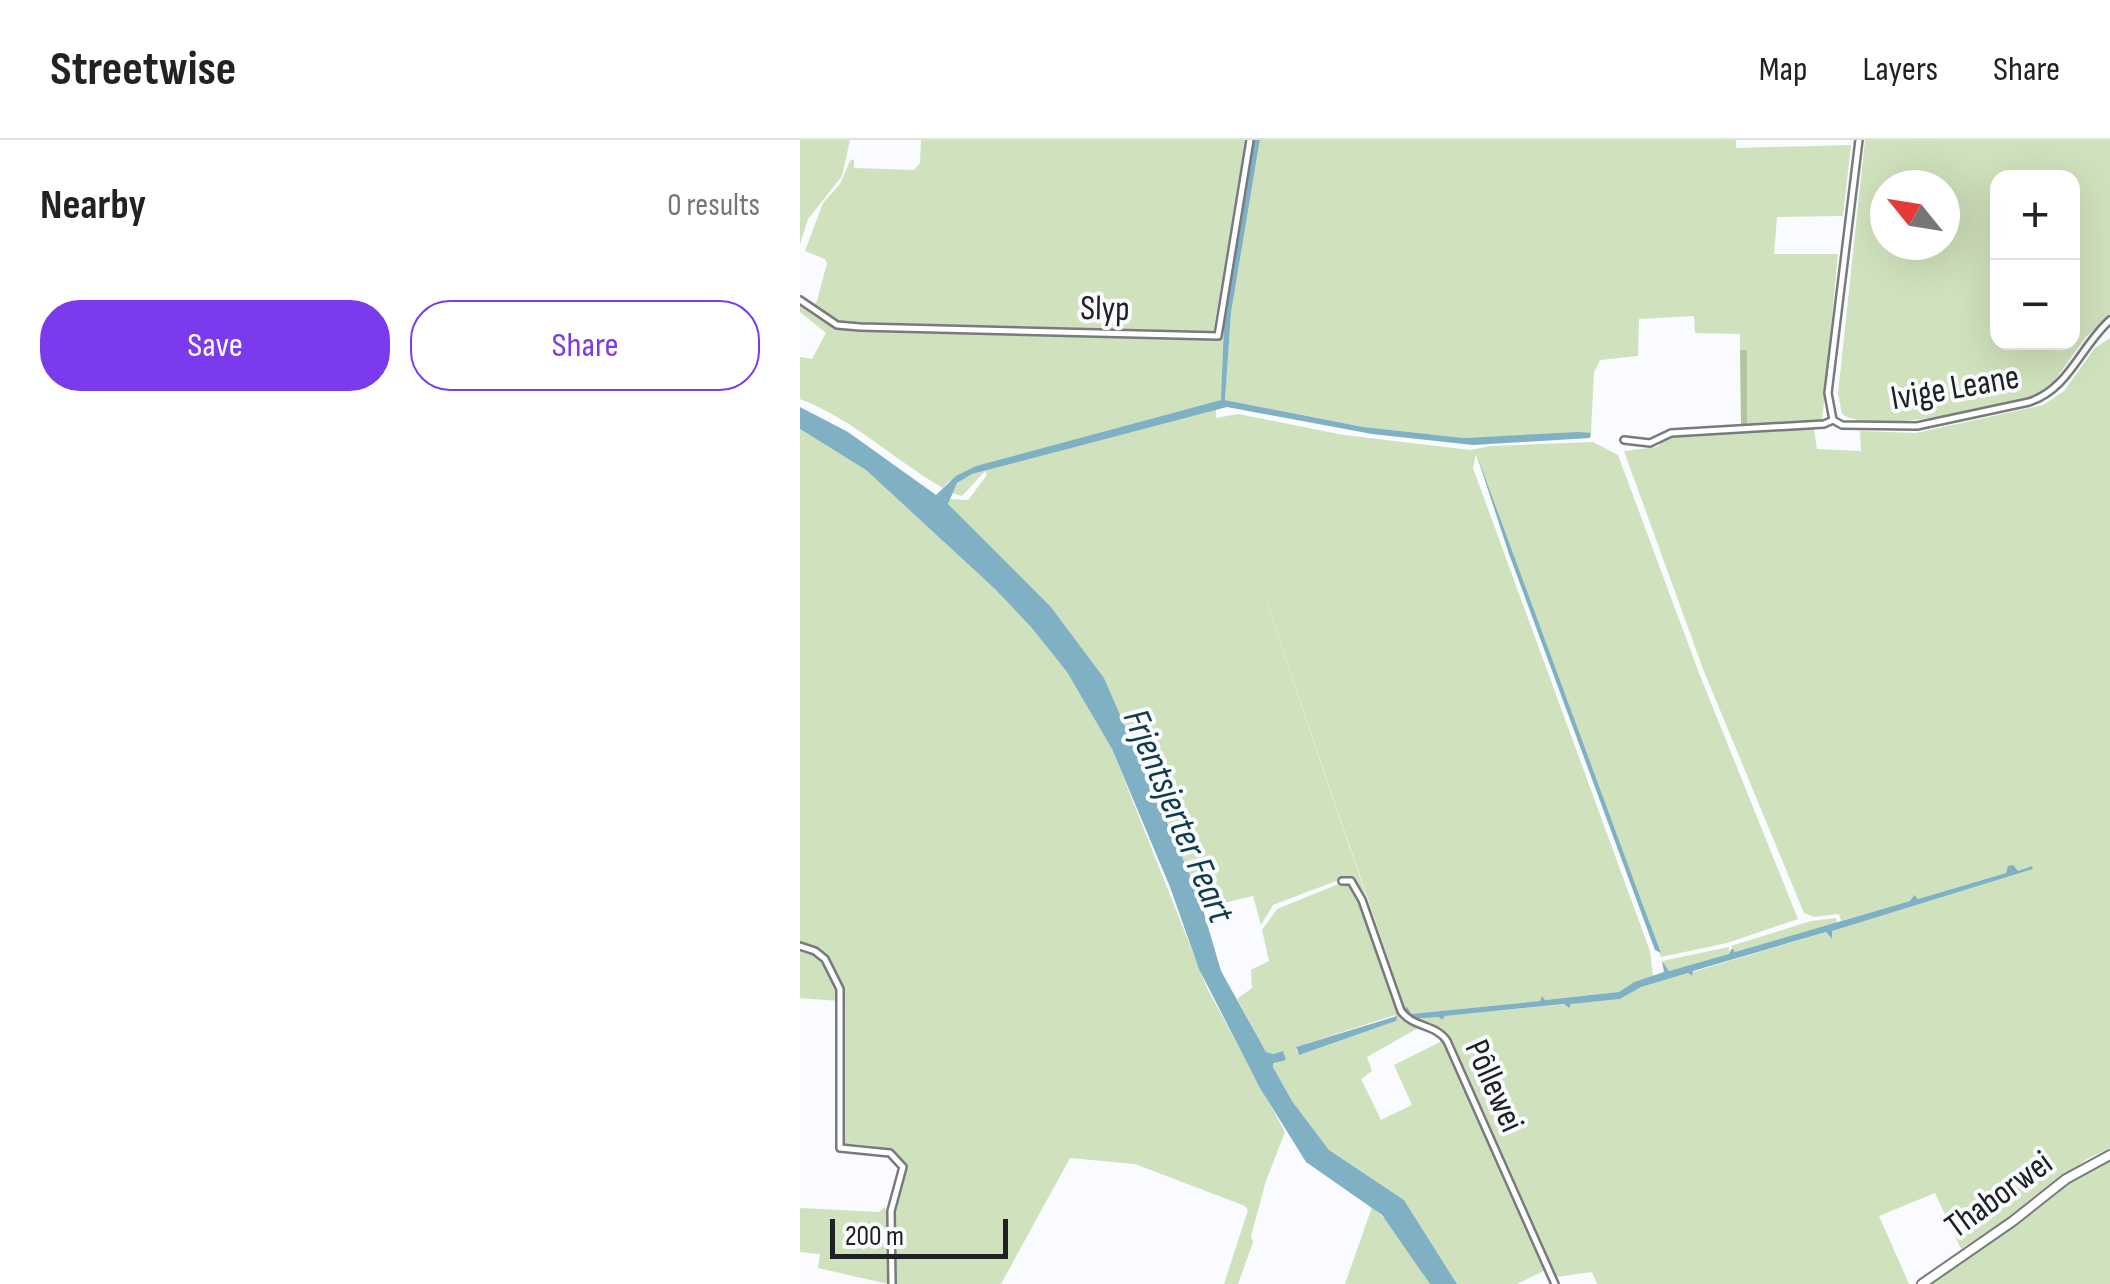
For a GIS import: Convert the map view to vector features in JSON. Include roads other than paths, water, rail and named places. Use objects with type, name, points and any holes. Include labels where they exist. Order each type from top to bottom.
[{"type":"street","name":"Slyp","points":[[800,300],[838,325],[860,328],[1218,336],[1250,140]]},
{"type":"street","points":[[1833,420],[1828,393],[1858,140]]},
{"type":"street","name":"Ivige Leane","points":[[1624,440],[1650,442],[1670,433],[1824,424],[1833,420],[1842,424],[1917,426],[2038,399],[2060,384],[2110,320]]},
{"type":"street","name":"Pôllewei","points":[[1342,882],[1352,881],[1362,900],[1401,1011],[1412,1022],[1444,1036],[1555,1284]]},
{"type":"street","points":[[800,946],[825,959],[840,989],[840,1148],[890,1153],[903,1167],[891,1211],[892,1284]]},
{"type":"street","name":"Thaborwei","points":[[1922,1284],[2066,1179],[2110,1154]]},
{"type":"water","points":[[1253,140],[1260,140],[1231,313],[1225,400],[1363,427],[1464,438],[1579,432],[1591,433],[1590,438],[1473,445],[1372,434],[1227,407],[972,474],[957,483],[948,504],[1051,607],[1104,678],[1199,896],[1221,971],[1266,1052],[1283,1051],[1286,1060],[1274,1063],[1273,1067],[1292,1101],[1329,1150],[1404,1200],[1457,1284],[1430,1284],[1382,1215],[1306,1162],[1260,1088],[1199,969],[1170,887],[1112,749],[1067,672],[995,589],[866,470],[800,429],[800,407],[848,432],[936,495],[956,476],[976,466],[1221,400],[1224,322]]},
{"type":"water","points":[[1476,453],[1661,953],[1655,950],[1509,554]]},
{"type":"water","points":[[2013,865],[2018,871],[2032,866],[2033,869],[1832,931],[1832,939],[1826,932],[1693,971],[1692,976],[1688,973],[1641,987],[1620,999],[1571,1004],[1569,1008],[1564,1004],[1445,1016],[1442,1020],[1412,1019],[1404,1008],[1411,1014],[1540,1001],[1542,996],[1545,1000],[1619,992],[1634,982],[1664,972],[1662,961],[1669,971],[1729,954],[1732,948],[1735,952],[1910,901],[1914,895],[1918,899],[2006,873],[2008,866]]},
{"type":"water","points":[[1397,1016],[1396,1021],[1299,1055],[1296,1047]]},
{"type":"water label","name":"Frjentsjerter Feart","points":[[1178,816]]}]
